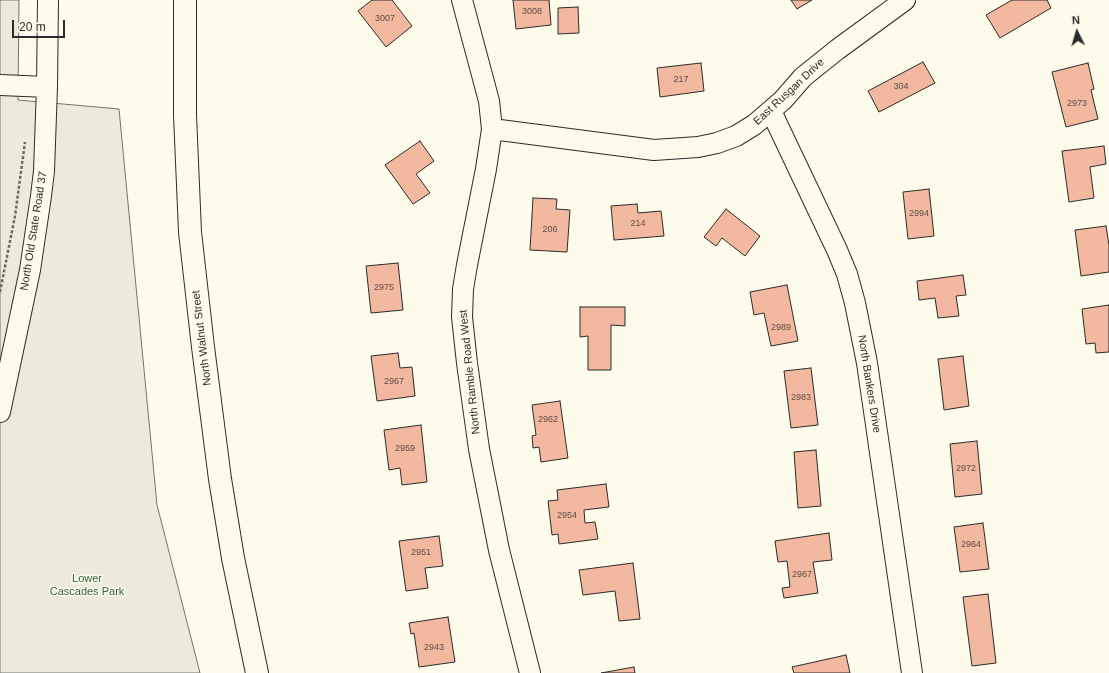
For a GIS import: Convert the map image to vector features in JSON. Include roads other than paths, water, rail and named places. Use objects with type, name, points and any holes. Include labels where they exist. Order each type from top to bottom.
[{"type":"main road","name":"North Walnut Street","points":[[185,0],[185,115],[192,248],[203,348],[222,487],[233,558],[257,673]]},
{"type":"street","name":"North Old State Road 37","points":[[0,412],[30,270],[44,171],[48,0]]},
{"type":"street","name":"North Ramble Road West","points":[[462,0],[489,101],[492,129],[486,169],[463,289],[462,317],[479,449],[499,550],[530,673]]},
{"type":"street","name":"East Rusgan Drive","points":[[492,129],[654,150],[677,150],[711,145],[736,136],[754,126],[783,100],[803,77],[838,48],[905,0]]},
{"type":"street","points":[[0,85],[47,87]]},
{"type":"street","name":"North Bankers Drive","points":[[771,111],[838,250],[847,274],[855,303],[867,363],[912,673]]},
{"type":"park label","name":"Lower Cascades Park","points":[[87,585]]}]
